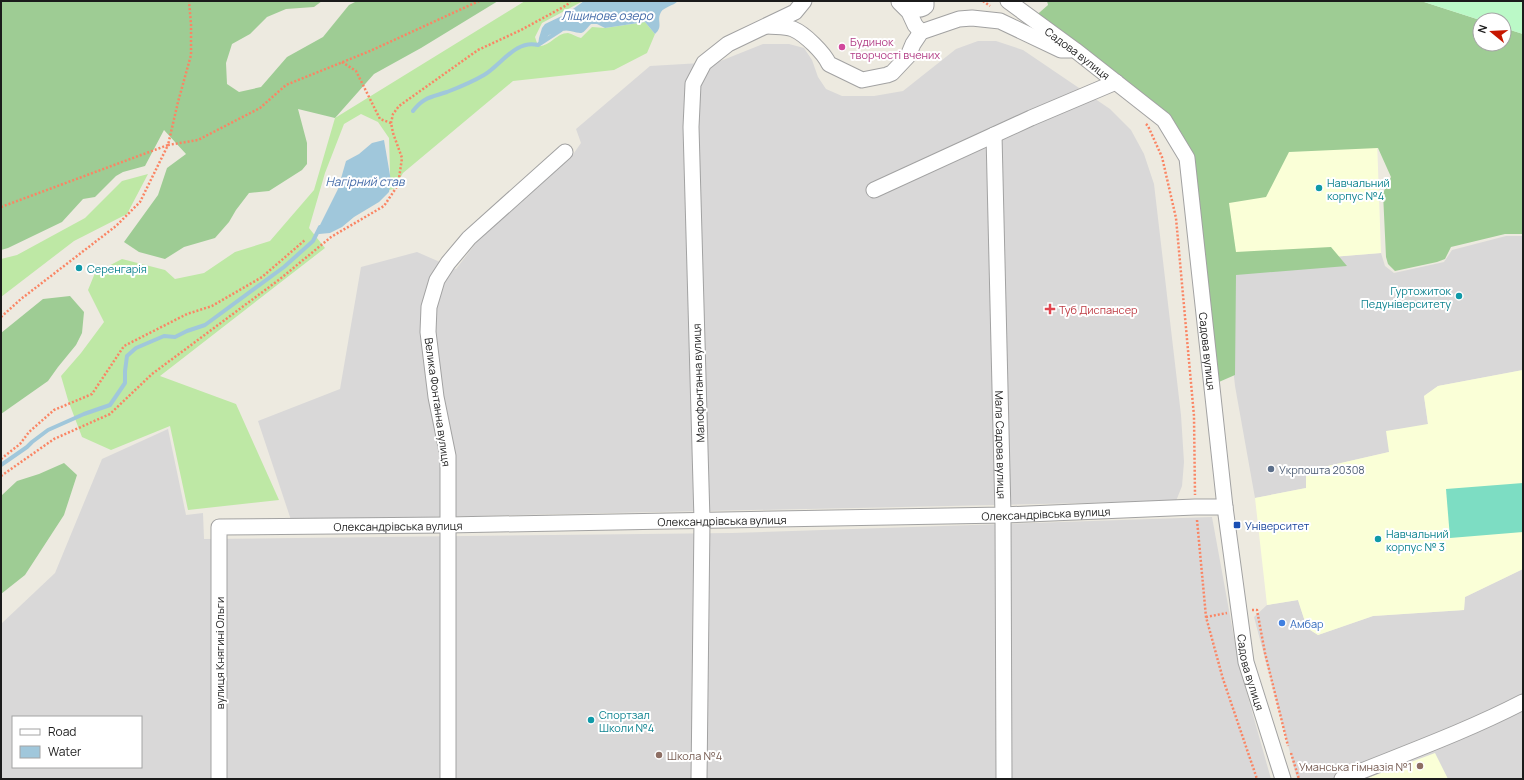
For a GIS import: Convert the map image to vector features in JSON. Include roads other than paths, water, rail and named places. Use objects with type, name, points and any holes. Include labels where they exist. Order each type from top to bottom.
[{"type":"street","name":"Малофонтанна вулиця","points":[[699,779],[702,520],[690,127],[693,84],[704,63],[728,44],[795,12],[804,1]]},
{"type":"street","points":[[898,1],[909,12],[915,25],[921,32]]},
{"type":"street","points":[[898,1],[918,10],[925,8],[927,4],[926,1]]},
{"type":"street","name":"Садова вулиця","points":[[1008,1],[1075,50],[1164,120],[1187,158],[1225,507],[1246,662],[1282,779]]},
{"type":"street","points":[[767,26],[793,29],[816,46],[829,64],[862,80],[873,79],[892,73],[908,56],[913,44],[921,32],[959,18],[1000,21],[1061,50],[1075,50]]},
{"type":"street","points":[[874,190],[994,135],[1116,82]]},
{"type":"street","name":"Мала Садова вулиця","points":[[994,135],[1003,515],[1004,779]]},
{"type":"street","name":"Велика Фонтанна вулиця","points":[[448,779],[448,456],[436,396],[428,332],[429,307],[437,280],[448,263],[469,238],[566,152]]},
{"type":"street","name":"Олександрівська вулиця","points":[[218,527],[447,525],[1003,515],[1225,507]]},
{"type":"street","name":"вулиця Княгині Ольги","points":[[218,527],[219,779]]},
{"type":"street","points":[[1342,779],[1433,744],[1496,716],[1523,702]]},
{"type":"water","name":"Ліщинове озеро","points":[[584,1],[678,1],[661,12],[659,18],[660,26],[655,34],[645,22],[605,28],[597,24],[591,24],[582,33],[565,30],[549,35],[538,45],[542,28],[545,24],[566,14]]},
{"type":"water","name":"Нагірний став","points":[[384,140],[391,181],[389,192],[379,202],[354,217],[342,227],[330,233],[319,234],[317,231],[338,189],[346,161],[359,154],[372,143]]},
{"type":"waterway","points":[[413,111],[424,100],[457,88],[484,75],[516,49],[530,44],[538,45],[561,30]]},
{"type":"waterway","points":[[1,465],[48,430],[84,414],[110,405],[125,383],[127,356],[136,348],[164,336],[175,337],[205,325],[284,267],[313,241],[320,227]]},
{"type":"place","name":"Будинок творчості вчених","points":[[842,47]]},
{"type":"place","name":"Навчальний корпус №4","points":[[1319,188]]},
{"type":"place","name":"Серенгарія","points":[[79,268]]},
{"type":"place","name":"Гуртожиток Педуніверситету","points":[[1459,296]]},
{"type":"place","name":"Туб Диспансер","points":[[1050,309]]},
{"type":"place","name":"Укрпошта 20308","points":[[1271,469]]},
{"type":"place","name":"Університет","points":[[1237,525]]},
{"type":"place","name":"Навчальний корпус № 3","points":[[1378,539]]},
{"type":"place","name":"Амбар","points":[[1282,623]]},
{"type":"place","name":"Спортзал Школи №4","points":[[591,720]]},
{"type":"place","name":"Школа №4","points":[[659,755]]},
{"type":"place","name":"Уманська гімназія №1","points":[[1420,766]]}]
